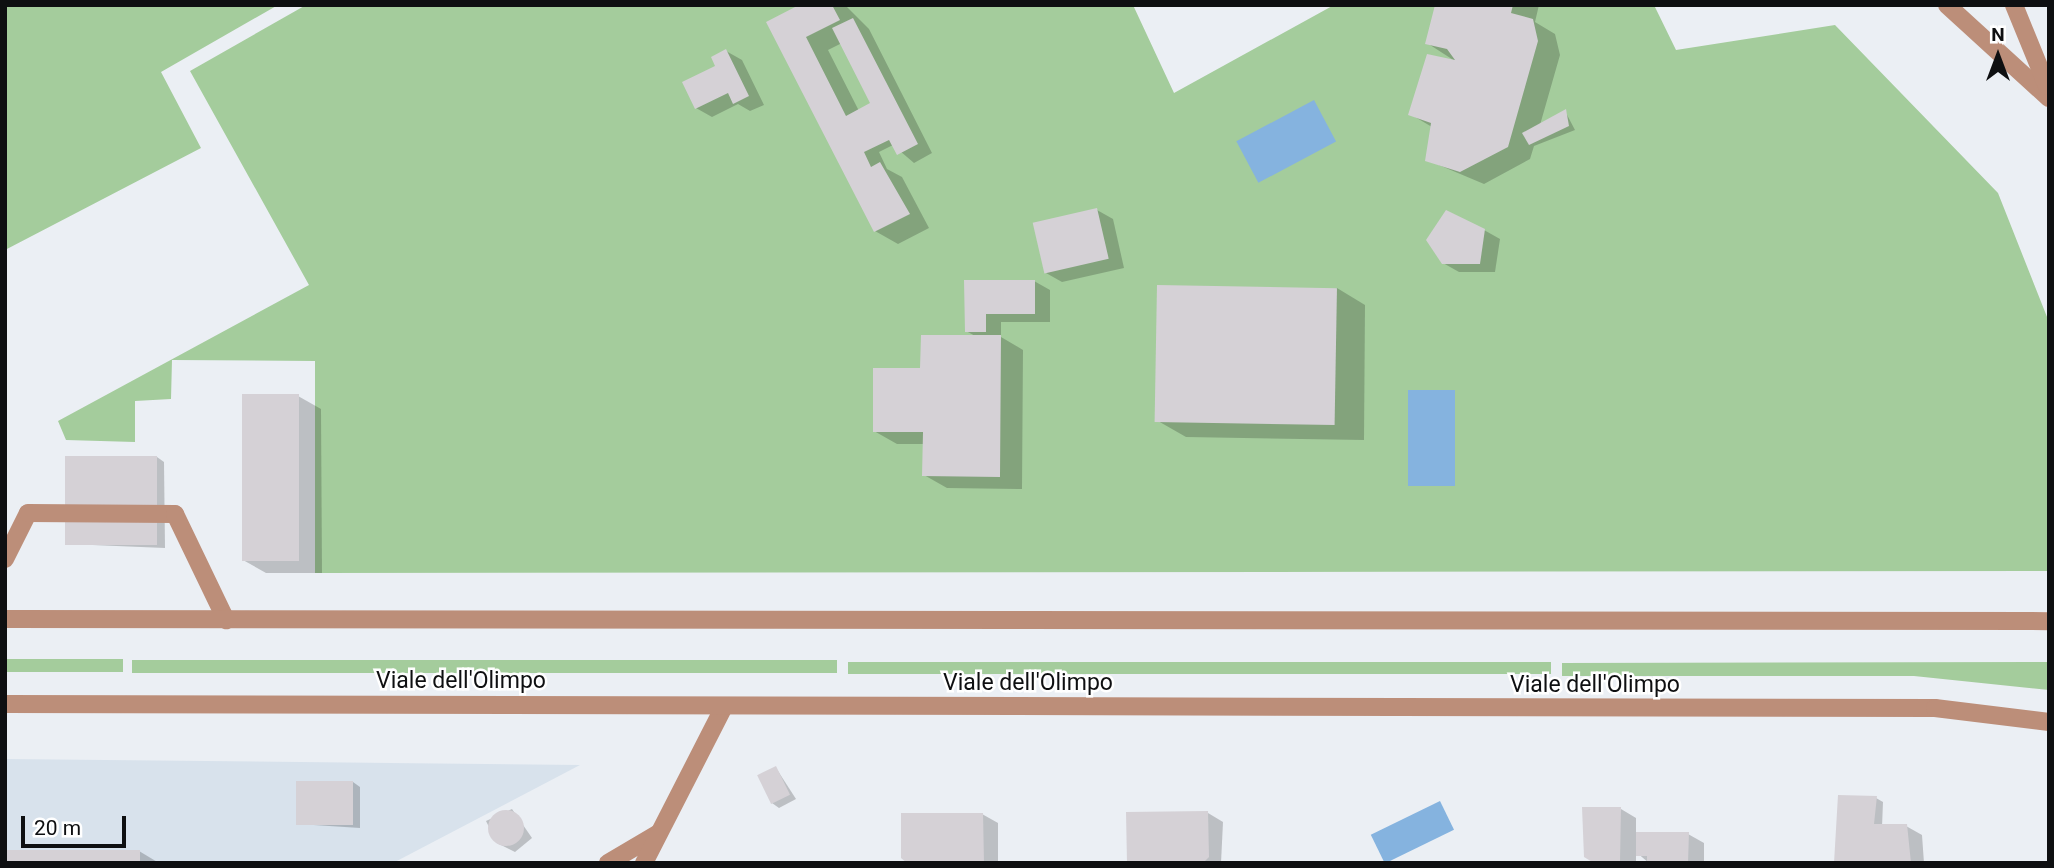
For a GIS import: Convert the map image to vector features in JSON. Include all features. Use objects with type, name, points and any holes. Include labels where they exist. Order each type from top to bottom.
[{"type":"street","points":[[1947,5],[2049,98]]},
{"type":"street","points":[[2014,5],[2049,89]]},
{"type":"street","points":[[5,558],[28,513],[175,514],[226,620]]},
{"type":"street","points":[[5,619],[2049,621]]},
{"type":"street","name":"Viale dell'Olimpo","points":[[5,704],[1936,708],[2049,722]]},
{"type":"street","points":[[645,863],[724,707]]},
{"type":"street","points":[[608,863],[659,833]]},
{"type":"shaded area","points":[[5,759],[580,765],[393,863],[5,863]]},
{"type":"green space","points":[[5,5],[278,5],[161,72],[201,148],[5,250]]},
{"type":"green space","points":[[306,5],[1133,5],[1174,93],[1334,5],[1654,5],[1676,50],[1835,25],[1998,193],[2049,322],[2049,571],[315,573],[315,361],[172,360],[171,399],[135,401],[135,442],[66,440],[58,421],[309,285],[190,71]]},
{"type":"green space","points":[[5,659],[123,659],[123,672],[5,672]]},
{"type":"green space","points":[[132,660],[837,660],[837,673],[132,673]]},
{"type":"green space","points":[[848,662],[1551,662],[1551,674],[848,674]]},
{"type":"green space","points":[[2049,662],[2049,690],[1914,676],[1562,676],[1562,663]]},
{"type":"water","points":[[1314,100],[1336,141],[1258,183],[1236,141]]},
{"type":"water","points":[[1408,390],[1455,390],[1455,486],[1408,486]]},
{"type":"water","points":[[1440,801],[1454,830],[1386,863],[1371,835]]},
{"type":"building","points":[[799,5],[832,5],[840,20],[806,37],[846,116],[870,103],[832,28],[853,18],[918,144],[897,155],[889,140],[864,152],[871,167],[880,162],[910,214],[874,232],[766,22]]},
{"type":"building","points":[[1435,5],[1513,5],[1511,13],[1533,19],[1538,41],[1508,147],[1460,172],[1425,161],[1431,123],[1408,115],[1427,54],[1455,60],[1447,49],[1425,44]]},
{"type":"building","points":[[726,49],[749,96],[733,104],[728,93],[695,109],[682,82],[715,66],[711,57]]},
{"type":"building","points":[[1566,109],[1569,126],[1529,145],[1522,133]]},
{"type":"building","points":[[1097,208],[1109,259],[1044,274],[1033,223]]},
{"type":"building","points":[[1446,210],[1485,229],[1480,264],[1442,264],[1426,240]]},
{"type":"building","points":[[964,280],[1035,280],[1035,314],[986,314],[986,332],[965,332]]},
{"type":"building","points":[[1157,285],[1337,288],[1335,425],[1155,422]]},
{"type":"building","points":[[921,335],[1001,335],[1000,477],[922,476],[923,432],[873,432],[873,368],[920,368]]},
{"type":"building","points":[[242,394],[299,394],[299,561],[242,561]]},
{"type":"building","points":[[65,456],[157,456],[157,545],[65,545]]},
{"type":"building","points":[[776,766],[790,795],[771,804],[757,775]]},
{"type":"building","points":[[296,781],[353,781],[353,825],[296,825]]},
{"type":"building","points":[[1838,795],[1877,796],[1874,824],[1907,824],[1911,863],[1834,863]]},
{"type":"building","points":[[1582,807],[1621,807],[1620,861],[1594,863],[1584,857]]},
{"type":"building","points":[[506,810],[519,815],[524,828],[519,841],[506,846],[493,841],[488,828],[493,815]]},
{"type":"building","points":[[1208,811],[1209,857],[1203,863],[1127,863],[1126,812]]},
{"type":"building","points":[[901,813],[983,813],[984,863],[907,863],[901,858]]},
{"type":"building","points":[[1636,832],[1689,832],[1688,863],[1647,863],[1647,856],[1636,856]]},
{"type":"building","points":[[5,850],[140,850],[140,863],[5,863]]}]
